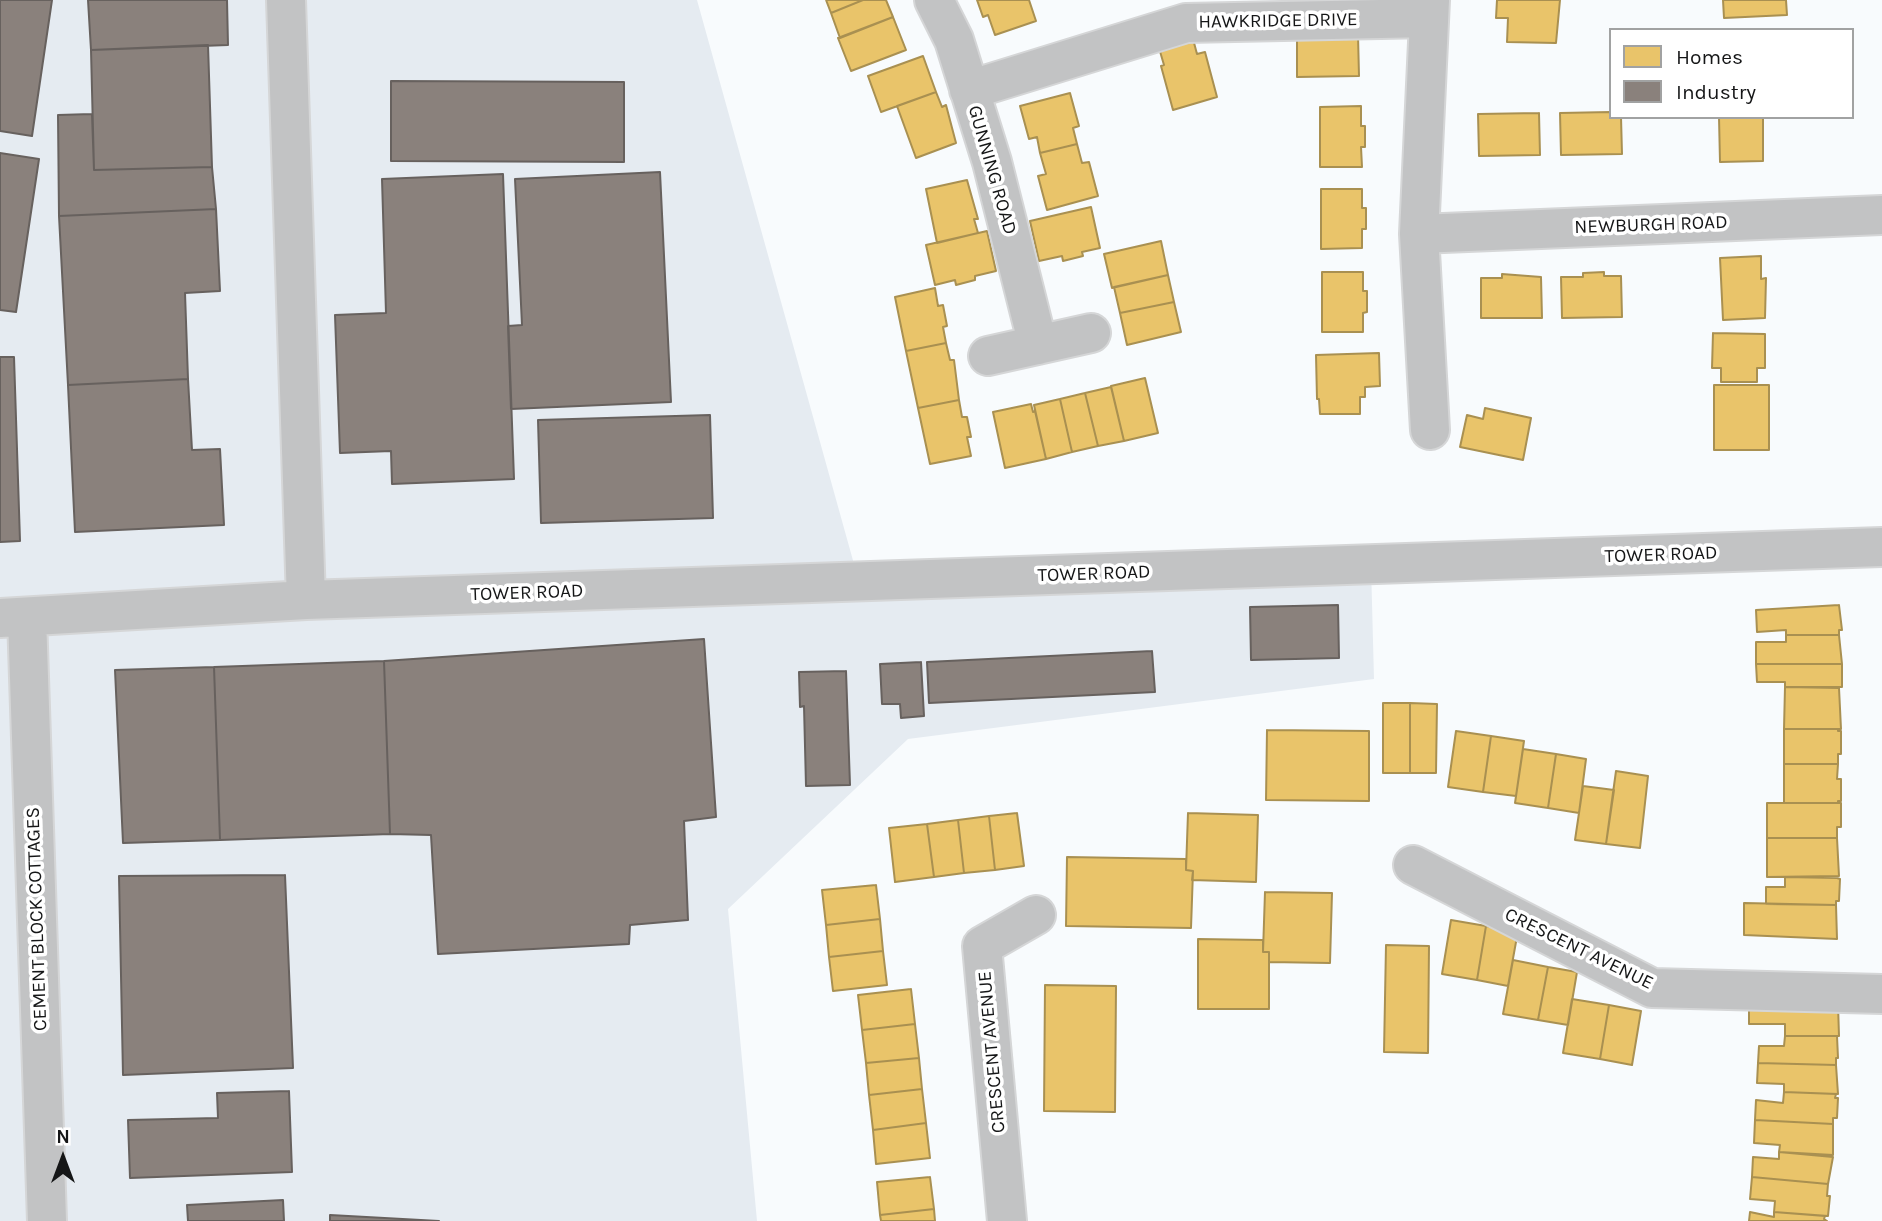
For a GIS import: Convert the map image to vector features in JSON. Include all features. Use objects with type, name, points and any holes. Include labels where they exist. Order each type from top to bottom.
[{"type":"street","points":[[286,0],[306,600]]},
{"type":"street","name":"GUNNING ROAD","points":[[934,0],[954,40],[992,162],[1038,345]]},
{"type":"street","points":[[1430,9],[1419,234],[1430,430]]},
{"type":"street","name":"HAWKRIDGE DRIVE","points":[[969,90],[1186,23],[1430,9]]},
{"type":"street","name":"NEWBURGH ROAD","points":[[1419,234],[1882,215]]},
{"type":"street","points":[[988,356],[1091,333]]},
{"type":"street","name":"TOWER ROAD","points":[[13,618],[306,600],[1882,547]]},
{"type":"street","name":"CEMENT BLOCK COTTAGES","points":[[13,618],[47,1221]]},
{"type":"street","name":"CRESCENT AVENUE","points":[[1413,865],[1653,988],[1882,994]]},
{"type":"street","name":"CRESCENT AVENUE","points":[[1007,1221],[982,946],[1036,915]]},
{"type":"shaded area","points":[[0,0],[697,0],[859,582],[1371,565],[1374,679],[908,739],[728,909],[757,1221],[0,1221]]},
{"type":"building: Homes","points":[[826,0],[863,0],[831,13]]},
{"type":"building: Homes","points":[[863,0],[886,0],[893,17],[840,38],[831,13]]},
{"type":"building: Homes","points":[[977,0],[1029,0],[1036,21],[995,35],[988,15],[983,17]]},
{"type":"building: Homes","points":[[1497,0],[1560,0],[1556,43],[1507,42],[1508,18],[1496,18]]},
{"type":"building: Homes","points":[[1723,0],[1786,0],[1787,15],[1724,18]]},
{"type":"building: Homes","points":[[893,17],[906,50],[851,71],[838,38]]},
{"type":"building: Homes","points":[[1358,35],[1359,76],[1297,77],[1297,37]]},
{"type":"building: Homes","points":[[1193,39],[1197,54],[1205,52],[1217,97],[1173,110],[1159,48]]},
{"type":"building: Homes","points":[[923,56],[936,92],[881,112],[868,76]]},
{"type":"building: Homes","points":[[936,92],[942,107],[946,105],[956,143],[916,158],[897,106]]},
{"type":"building: Homes","points":[[1070,93],[1079,126],[1073,128],[1077,144],[1040,153],[1037,137],[1029,139],[1020,106]]},
{"type":"building: Homes","points":[[1361,106],[1361,126],[1365,126],[1365,147],[1361,147],[1362,167],[1320,167],[1320,107]]},
{"type":"building: Homes","points":[[1609,112],[1609,119],[1621,119],[1622,154],[1561,155],[1560,113]]},
{"type":"building: Homes","points":[[1539,113],[1540,155],[1479,156],[1478,114]]},
{"type":"building: Homes","points":[[1719,119],[1763,119],[1763,161],[1720,162]]},
{"type":"building: Homes","points":[[1077,144],[1082,163],[1089,162],[1098,196],[1047,210],[1038,176],[1046,174],[1040,153]]},
{"type":"building: Homes","points":[[967,180],[978,219],[974,219],[978,233],[937,243],[926,189]]},
{"type":"building: Homes","points":[[1321,189],[1362,189],[1366,229],[1362,229],[1362,248],[1321,249]]},
{"type":"building: Homes","points":[[1091,207],[1100,248],[1082,252],[1083,256],[1063,261],[1062,256],[1039,261],[1030,221]]},
{"type":"building: Homes","points":[[987,231],[996,271],[975,276],[975,280],[956,285],[955,280],[935,285],[926,245]]},
{"type":"building: Homes","points":[[1161,241],[1168,275],[1112,288],[1104,254]]},
{"type":"building: Homes","points":[[1761,256],[1761,279],[1766,278],[1765,318],[1723,320],[1720,258]]},
{"type":"building: Homes","points":[[1322,272],[1363,272],[1367,312],[1363,313],[1363,332],[1322,332]]},
{"type":"building: Homes","points":[[1604,272],[1604,276],[1621,276],[1622,317],[1562,318],[1561,277],[1583,277],[1583,273]]},
{"type":"building: Homes","points":[[1502,274],[1541,277],[1542,318],[1481,318],[1481,278],[1502,278]]},
{"type":"building: Homes","points":[[1168,275],[1174,302],[1120,313],[1114,287]]},
{"type":"building: Homes","points":[[935,288],[938,306],[943,305],[947,326],[943,327],[946,343],[906,351],[895,297]]},
{"type":"building: Homes","points":[[1174,302],[1181,332],[1127,345],[1120,313]]},
{"type":"building: Homes","points":[[1713,333],[1765,334],[1765,368],[1757,368],[1757,382],[1721,382],[1721,368],[1712,368]]},
{"type":"building: Homes","points":[[946,343],[950,360],[954,360],[959,400],[918,408],[906,351]]},
{"type":"building: Homes","points":[[1379,353],[1380,386],[1365,387],[1365,397],[1360,397],[1360,414],[1320,414],[1316,355]]},
{"type":"building: Homes","points":[[1145,378],[1158,433],[1124,441],[1111,386]]},
{"type":"building: Homes","points":[[1714,385],[1769,385],[1769,450],[1714,450]]},
{"type":"building: Homes","points":[[1111,387],[1124,441],[1098,446],[1085,393]]},
{"type":"building: Homes","points":[[1085,393],[1098,446],[1072,452],[1060,399]]},
{"type":"building: Homes","points":[[1060,399],[1072,452],[1046,459],[1034,405]]},
{"type":"building: Homes","points":[[959,400],[962,417],[967,417],[971,456],[930,464],[918,408]]},
{"type":"building: Homes","points":[[1031,404],[1046,459],[1005,468],[993,412]]},
{"type":"building: Homes","points":[[1485,408],[1531,418],[1523,460],[1460,447],[1467,415],[1483,419]]},
{"type":"building: Homes","points":[[1839,605],[1842,630],[1839,630],[1839,635],[1786,635],[1786,630],[1757,632],[1756,610]]},
{"type":"building: Homes","points":[[1786,635],[1839,635],[1842,664],[1756,664],[1756,642],[1786,642]]},
{"type":"building: Homes","points":[[1756,664],[1842,664],[1842,687],[1785,687],[1785,682],[1757,682]]},
{"type":"building: Homes","points":[[1785,687],[1839,688],[1841,729],[1784,729]]},
{"type":"building: Homes","points":[[1383,703],[1410,703],[1410,773],[1383,773]]},
{"type":"building: Homes","points":[[1410,703],[1437,704],[1436,773],[1410,773]]},
{"type":"building: Homes","points":[[1784,729],[1838,729],[1841,731],[1841,754],[1838,754],[1838,764],[1784,764]]},
{"type":"building: Homes","points":[[1267,730],[1369,731],[1369,801],[1266,800]]},
{"type":"building: Homes","points":[[1456,731],[1491,736],[1483,792],[1448,787]]},
{"type":"building: Homes","points":[[1491,736],[1524,741],[1516,796],[1483,792]]},
{"type":"building: Homes","points":[[1523,749],[1556,754],[1548,808],[1515,803]]},
{"type":"building: Homes","points":[[1556,754],[1586,759],[1579,813],[1548,808]]},
{"type":"building: Homes","points":[[1784,764],[1838,764],[1837,779],[1841,779],[1841,801],[1784,803]]},
{"type":"building: Homes","points":[[1616,771],[1648,776],[1640,848],[1606,844]]},
{"type":"building: Homes","points":[[1583,786],[1614,790],[1606,844],[1575,840]]},
{"type":"building: Homes","points":[[1767,803],[1841,803],[1841,827],[1837,827],[1837,838],[1767,838]]},
{"type":"building: Homes","points":[[1017,813],[1024,866],[995,870],[989,816]]},
{"type":"building: Homes","points":[[1188,813],[1258,815],[1256,882],[1192,880],[1193,871],[1186,870]]},
{"type":"building: Homes","points":[[989,816],[995,870],[964,873],[958,820]]},
{"type":"building: Homes","points":[[958,820],[964,873],[934,877],[927,824]]},
{"type":"building: Homes","points":[[927,824],[934,877],[895,882],[889,828]]},
{"type":"building: Homes","points":[[1767,838],[1837,838],[1839,876],[1767,877]]},
{"type":"building: Homes","points":[[1067,857],[1186,859],[1186,870],[1193,871],[1191,928],[1066,926]]},
{"type":"building: Homes","points":[[1785,877],[1840,879],[1839,901],[1836,901],[1836,905],[1766,904],[1766,887],[1785,887]]},
{"type":"building: Homes","points":[[876,885],[880,919],[826,925],[822,890]]},
{"type":"building: Homes","points":[[1265,892],[1332,893],[1330,963],[1269,962],[1269,952],[1263,952]]},
{"type":"building: Homes","points":[[1744,903],[1836,905],[1837,939],[1744,935]]},
{"type":"building: Homes","points":[[880,919],[883,951],[829,957],[826,925]]},
{"type":"building: Homes","points":[[1451,920],[1486,926],[1477,980],[1442,974]]},
{"type":"building: Homes","points":[[1486,926],[1518,931],[1508,986],[1477,980]]},
{"type":"building: Homes","points":[[1198,939],[1263,940],[1263,952],[1269,952],[1269,1009],[1198,1009]]},
{"type":"building: Homes","points":[[1386,945],[1429,946],[1428,1053],[1384,1052]]},
{"type":"building: Homes","points":[[883,951],[887,985],[833,991],[829,957]]},
{"type":"building: Homes","points":[[1513,960],[1548,967],[1538,1020],[1503,1014]]},
{"type":"building: Homes","points":[[1548,967],[1577,972],[1568,1025],[1538,1020]]},
{"type":"building: Homes","points":[[1045,985],[1116,986],[1115,1112],[1044,1111]]},
{"type":"building: Homes","points":[[911,989],[915,1024],[862,1030],[858,995]]},
{"type":"building: Homes","points":[[1572,999],[1609,1005],[1600,1059],[1563,1053]]},
{"type":"building: Homes","points":[[1749,1002],[1838,1004],[1839,1036],[1785,1036],[1785,1024],[1749,1024]]},
{"type":"building: Homes","points":[[1609,1005],[1641,1011],[1632,1065],[1600,1059]]},
{"type":"building: Homes","points":[[915,1024],[919,1058],[866,1063],[862,1030]]},
{"type":"building: Homes","points":[[1785,1036],[1837,1036],[1836,1065],[1758,1063],[1759,1046],[1784,1046]]},
{"type":"building: Homes","points":[[919,1058],[922,1089],[869,1095],[866,1063]]},
{"type":"building: Homes","points":[[1758,1063],[1836,1065],[1838,1094],[1784,1092],[1784,1084],[1757,1083]]},
{"type":"building: Homes","points":[[922,1089],[926,1123],[873,1130],[869,1095]]},
{"type":"building: Homes","points":[[1784,1092],[1836,1094],[1837,1118],[1833,1118],[1833,1124],[1755,1120],[1756,1100],[1783,1103]]},
{"type":"building: Homes","points":[[1755,1120],[1833,1124],[1833,1155],[1779,1152],[1780,1145],[1754,1143]]},
{"type":"building: Homes","points":[[926,1123],[930,1158],[876,1164],[873,1130]]},
{"type":"building: Homes","points":[[1779,1152],[1833,1157],[1828,1184],[1752,1177],[1753,1157],[1779,1159]]},
{"type":"building: Homes","points":[[930,1177],[934,1209],[880,1215],[877,1182]]},
{"type":"building: Homes","points":[[1752,1177],[1828,1184],[1828,1216],[1774,1212],[1775,1201],[1750,1199]]},
{"type":"building: Homes","points":[[934,1209],[935,1221],[881,1221],[880,1215]]},
{"type":"building: Homes","points":[[1750,1212],[1774,1217],[1774,1212],[1825,1216],[1827,1221],[1749,1221]]},
{"type":"building: Industry","points":[[0,0],[52,0],[32,136],[0,131]]},
{"type":"building: Industry","points":[[88,0],[227,0],[228,45],[91,50]]},
{"type":"building: Industry","points":[[208,45],[212,167],[94,170],[91,50]]},
{"type":"building: Industry","points":[[391,81],[624,82],[624,162],[391,161]]},
{"type":"building: Industry","points":[[92,114],[94,170],[212,167],[216,209],[59,216],[58,115]]},
{"type":"building: Industry","points":[[0,153],[39,159],[16,312],[0,310]]},
{"type":"building: Industry","points":[[660,172],[671,402],[511,409],[508,326],[522,325],[515,179]]},
{"type":"building: Industry","points":[[503,174],[514,479],[392,484],[391,451],[340,453],[335,315],[386,313],[382,179]]},
{"type":"building: Industry","points":[[216,209],[220,291],[185,293],[188,379],[68,385],[59,216]]},
{"type":"building: Industry","points":[[0,357],[14,357],[20,541],[0,542]]},
{"type":"building: Industry","points":[[188,379],[192,450],[220,449],[224,525],[75,532],[68,385]]},
{"type":"building: Industry","points":[[710,415],[713,518],[541,523],[538,420]]},
{"type":"building: Industry","points":[[1338,605],[1339,658],[1251,660],[1250,607]]},
{"type":"building: Industry","points":[[704,639],[716,817],[684,821],[688,920],[630,925],[629,944],[438,954],[431,835],[390,834],[384,661]]},
{"type":"building: Industry","points":[[1152,651],[1155,692],[929,703],[927,662]]},
{"type":"building: Industry","points":[[384,661],[390,834],[220,840],[214,667]]},
{"type":"building: Industry","points":[[921,662],[924,716],[901,718],[900,704],[882,704],[880,664]]},
{"type":"building: Industry","points":[[214,667],[220,840],[123,843],[115,670]]},
{"type":"building: Industry","points":[[846,671],[850,785],[806,786],[804,706],[800,707],[799,672]]},
{"type":"building: Industry","points":[[285,875],[293,1068],[123,1075],[119,876]]},
{"type":"building: Industry","points":[[289,1091],[292,1172],[130,1178],[128,1120],[218,1118],[217,1093]]},
{"type":"building: Industry","points":[[283,1200],[284,1221],[188,1221],[187,1205]]},
{"type":"building: Industry","points":[[330,1215],[439,1221],[330,1221]]}]
